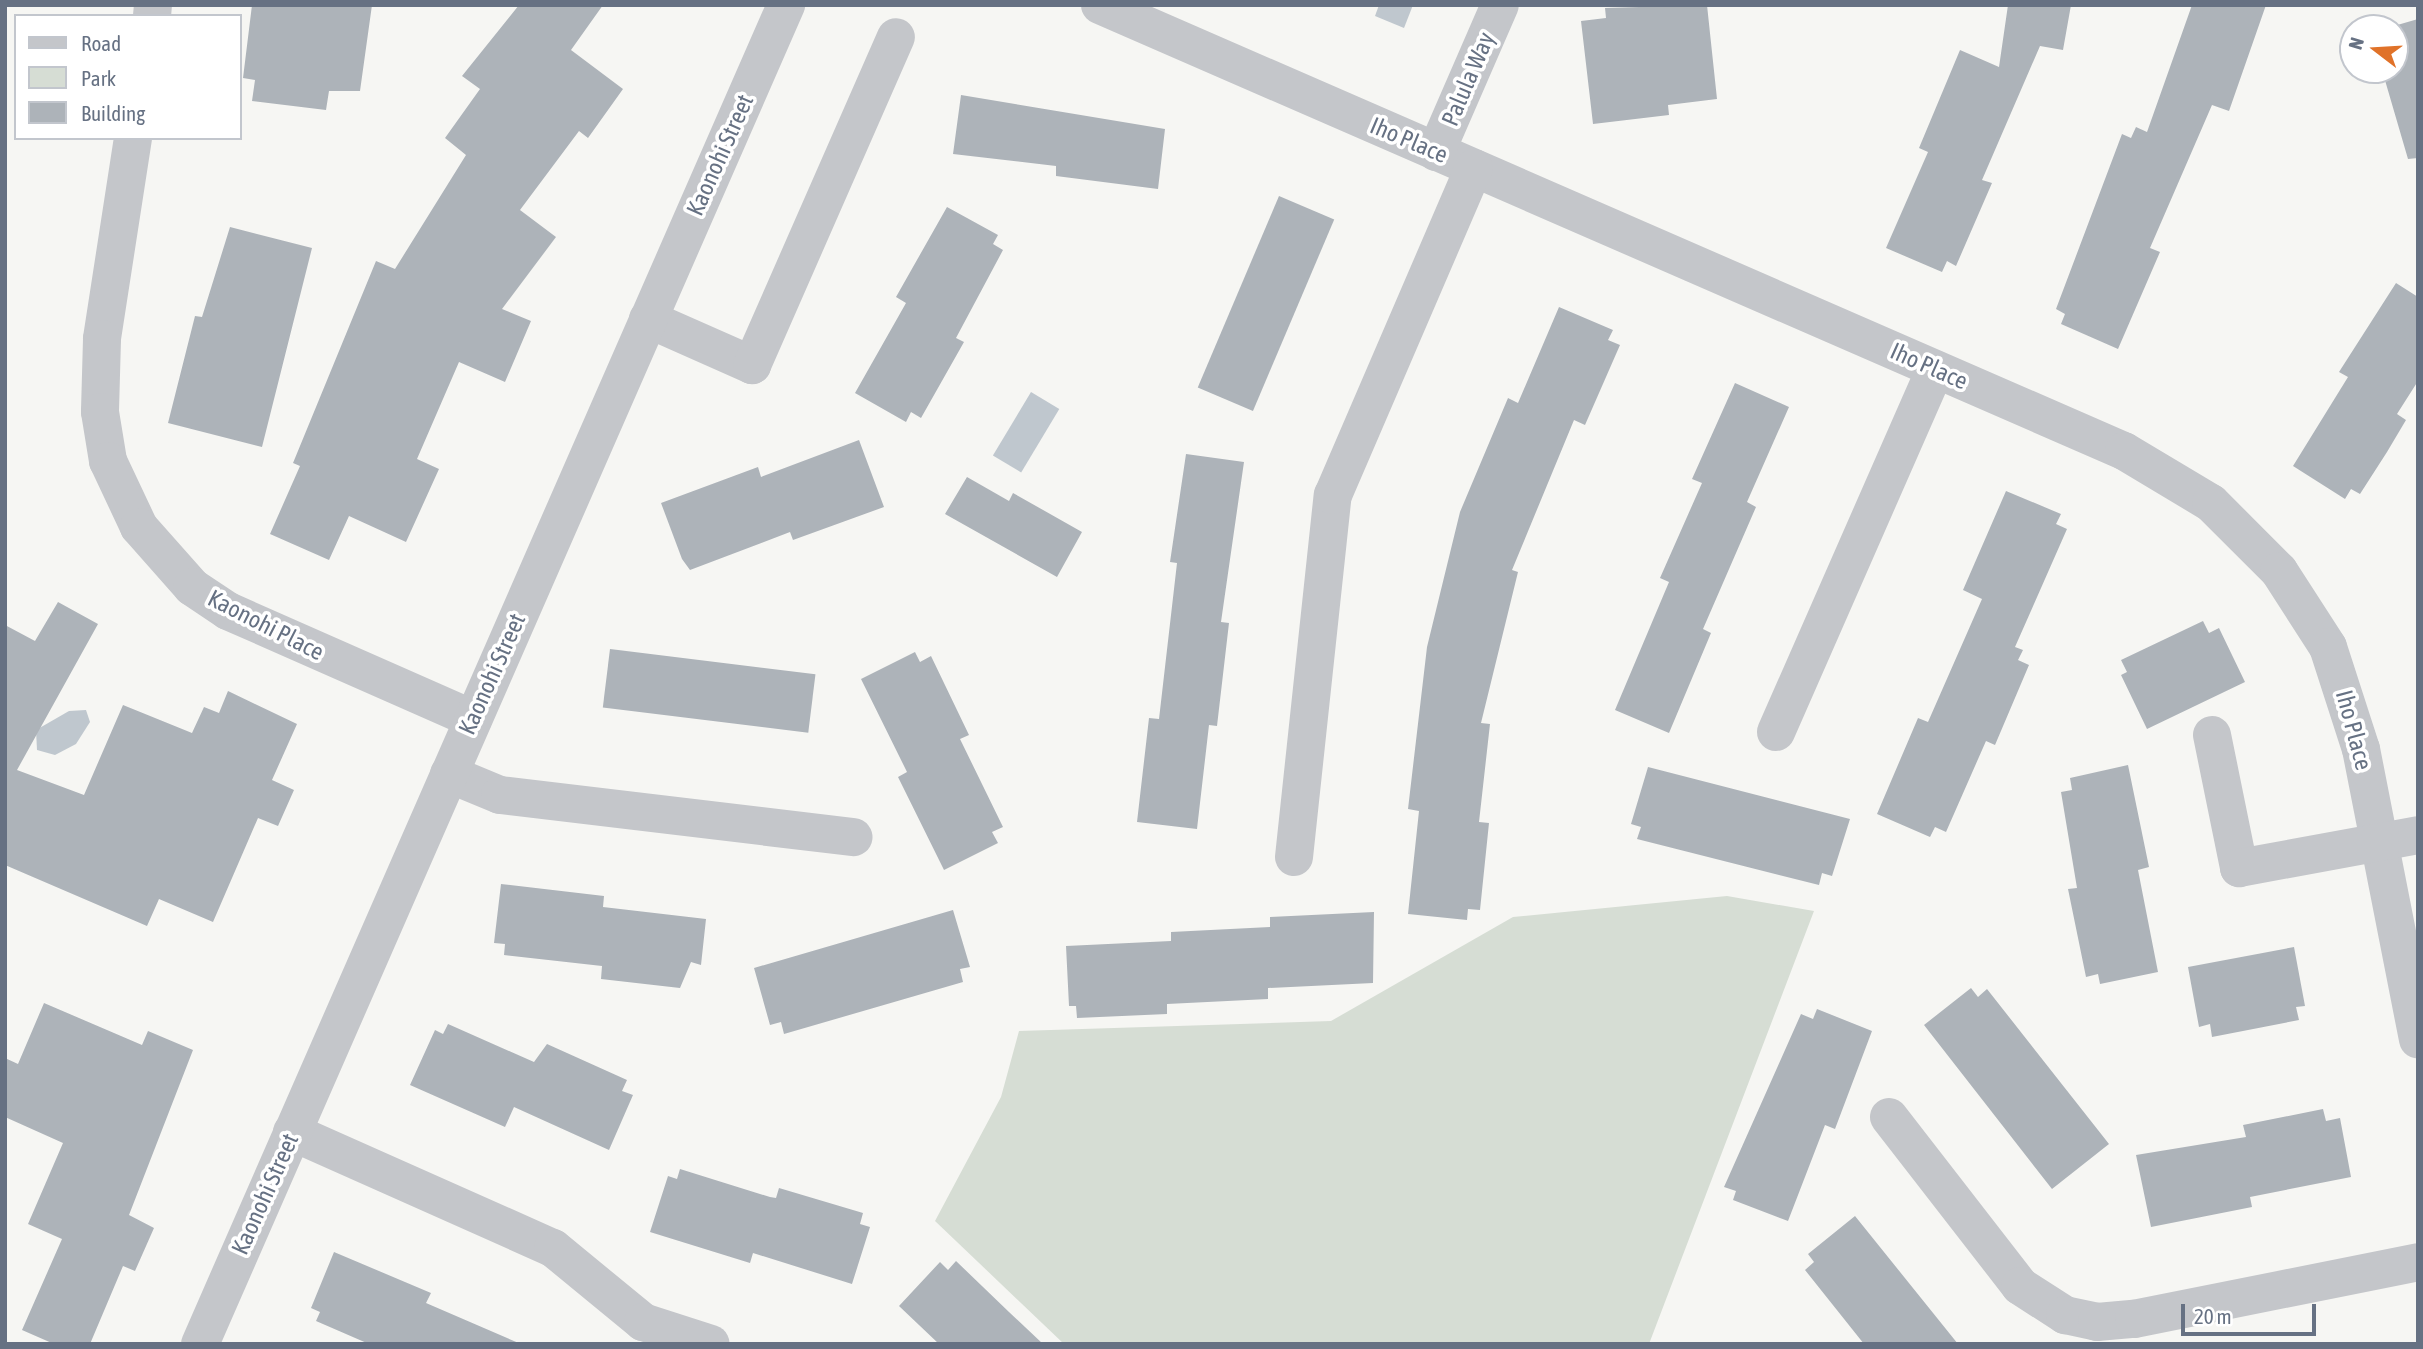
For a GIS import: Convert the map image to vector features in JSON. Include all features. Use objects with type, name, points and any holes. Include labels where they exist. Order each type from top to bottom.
[{"type":"street","name":"Kaonohi Street","points":[[200,1344],[786,5]]},
{"type":"street","name":"Iho Place","points":[[1100,5],[1935,369],[2171,476],[2249,537],[2328,647],[2361,748],[2418,1039]]},
{"type":"street","name":"Palula Way","points":[[1436,152],[1500,5]]},
{"type":"street","points":[[648,319],[752,365],[896,37]]},
{"type":"street","name":"Kaonohi Place","points":[[133,140],[102,339],[100,412],[108,461],[139,527],[192,587],[228,611],[473,719]]},
{"type":"street","points":[[1294,857],[1333,495],[1474,168]]},
{"type":"street","points":[[1776,732],[1935,369]]},
{"type":"street","points":[[2212,735],[2239,868],[2418,835]]},
{"type":"street","points":[[449,774],[500,795],[854,837]]},
{"type":"street","points":[[1889,1117],[2020,1286],[2065,1315],[2096,1322],[2134,1319],[2418,1262]]},
{"type":"street","points":[[292,1132],[553,1248],[643,1322],[711,1344]]},
{"type":"green space","points":[[1727,896],[1814,911],[1649,1344],[1064,1344],[935,1221],[1001,1097],[1019,1031],[1331,1021],[1513,917]]},
{"type":"shaded area","points":[[1379,5],[1413,5],[1404,28],[1375,16]]},
{"type":"shaded area","points":[[1031,392],[1059,409],[1021,472],[993,455]]},
{"type":"shaded area","points":[[86,710],[90,722],[76,744],[55,755],[37,750],[36,730],[69,711]]},
{"type":"building","points":[[252,5],[372,5],[360,91],[329,91],[326,110],[252,101],[255,80],[243,78]]},
{"type":"building","points":[[519,5],[603,5],[571,50],[623,89],[588,138],[579,131],[520,210],[556,237],[502,309],[531,321],[505,382],[459,362],[417,459],[439,469],[406,542],[349,516],[329,560],[270,534],[300,466],[293,463],[376,261],[395,269],[466,155],[445,138],[480,89],[462,76]]},
{"type":"building","points":[[1707,5],[1717,99],[1668,105],[1669,115],[1593,124],[1581,21],[1606,18],[1605,8]]},
{"type":"building","points":[[2008,5],[2071,5],[2063,50],[2040,46],[1982,180],[1992,183],[1956,266],[1947,261],[1942,272],[1886,248],[1928,152],[1919,148],[1960,50],[1999,67]]},
{"type":"building","points":[[2192,5],[2266,5],[2229,111],[2212,105],[2150,248],[2160,252],[2118,349],[2061,324],[2065,314],[2056,309],[2122,134],[2131,138],[2136,127],[2147,132]]},
{"type":"building","points":[[2418,19],[2418,158],[2408,159],[2386,84],[2409,84],[2409,22]]},
{"type":"building","points":[[961,95],[1165,129],[1158,189],[1056,176],[1056,166],[953,154]]},
{"type":"building","points":[[1279,196],[1334,219],[1253,411],[1198,387]]},
{"type":"building","points":[[947,207],[998,235],[993,244],[1003,250],[956,338],[964,342],[921,418],[911,412],[906,422],[855,393],[906,303],[896,297]]},
{"type":"building","points":[[230,227],[312,248],[262,447],[168,423],[195,316],[202,317]]},
{"type":"building","points":[[2396,283],[2418,297],[2418,381],[2397,414],[2406,420],[2387,452],[2360,494],[2351,489],[2345,499],[2293,466],[2348,377],[2339,372]]},
{"type":"building","points":[[1559,307],[1613,330],[1608,340],[1620,345],[1585,425],[1574,420],[1512,570],[1518,572],[1481,723],[1490,724],[1479,822],[1489,823],[1480,910],[1468,909],[1467,920],[1408,914],[1419,811],[1408,809],[1427,647],[1460,512],[1508,398],[1518,403]]},
{"type":"building","points":[[1735,383],[1789,407],[1747,502],[1756,507],[1703,629],[1711,633],[1669,733],[1615,710],[1669,582],[1660,578],[1702,483],[1692,479]]},
{"type":"building","points":[[859,440],[884,507],[793,540],[790,532],[690,570],[682,559],[661,503],[758,467],[761,477]]},
{"type":"building","points":[[1186,454],[1244,462],[1221,622],[1229,623],[1217,726],[1209,725],[1197,829],[1137,822],[1149,718],[1159,719],[1177,563],[1170,562]]},
{"type":"building","points":[[967,477],[1009,501],[1013,493],[1082,532],[1057,577],[945,514]]},
{"type":"building","points":[[2006,491],[2061,514],[2056,524],[2067,529],[2015,647],[2023,650],[2018,660],[2029,665],[1995,745],[1986,741],[1946,832],[1935,827],[1930,837],[1877,814],[1918,718],[1928,722],[1982,599],[1963,590]]},
{"type":"building","points":[[58,602],[98,624],[17,770],[84,795],[123,705],[192,733],[204,707],[219,713],[228,691],[297,724],[272,780],[294,790],[278,826],[258,818],[213,922],[159,899],[147,926],[5,865],[5,625],[35,641]]},
{"type":"building","points":[[2203,621],[2209,633],[2219,628],[2245,682],[2147,729],[2121,675],[2127,672],[2121,660]]},
{"type":"building","points":[[610,649],[815,674],[808,733],[603,708]]},
{"type":"building","points":[[915,652],[920,662],[931,656],[969,735],[960,739],[1003,827],[992,832],[998,843],[944,870],[898,777],[907,772],[861,679]]},
{"type":"building","points":[[2128,765],[2149,867],[2138,870],[2158,972],[2100,984],[2098,974],[2086,977],[2068,889],[2077,888],[2061,792],[2072,790],[2070,778]]},
{"type":"building","points":[[1648,767],[1850,819],[1832,876],[1822,873],[1819,885],[1637,839],[1641,827],[1631,824]]},
{"type":"building","points":[[501,884],[604,896],[603,907],[706,919],[701,965],[691,962],[680,988],[601,979],[602,966],[504,955],[505,944],[494,943]]},
{"type":"building","points":[[953,910],[970,967],[960,969],[963,982],[784,1034],[781,1022],[770,1025],[754,968]]},
{"type":"building","points":[[1374,912],[1373,983],[1268,988],[1268,999],[1167,1004],[1167,1014],[1077,1018],[1076,1006],[1069,1006],[1066,946],[1171,941],[1171,932],[1270,927],[1270,917]]},
{"type":"building","points":[[2294,947],[2305,1006],[2296,1007],[2299,1020],[2212,1037],[2210,1024],[2199,1027],[2188,967]]},
{"type":"building","points":[[1971,988],[1978,997],[1987,989],[2109,1144],[2052,1189],[1924,1025]]},
{"type":"building","points":[[44,1003],[142,1045],[148,1031],[193,1050],[129,1215],[154,1228],[135,1271],[123,1266],[90,1344],[54,1344],[22,1330],[62,1239],[28,1224],[63,1143],[5,1117],[5,1058],[18,1064]]},
{"type":"building","points":[[1817,1009],[1872,1031],[1835,1129],[1825,1125],[1788,1221],[1733,1200],[1736,1191],[1724,1187],[1801,1014],[1813,1019]]},
{"type":"building","points":[[448,1024],[534,1062],[547,1044],[627,1080],[622,1091],[633,1095],[609,1150],[514,1107],[505,1127],[410,1085],[435,1030],[443,1034]]},
{"type":"building","points":[[2323,1109],[2326,1121],[2340,1118],[2351,1177],[2250,1197],[2252,1207],[2151,1227],[2136,1155],[2246,1137],[2243,1125]]},
{"type":"building","points":[[680,1169],[770,1197],[776,1198],[779,1188],[863,1213],[860,1224],[870,1227],[852,1284],[753,1253],[750,1263],[650,1232],[668,1176],[677,1179]]},
{"type":"building","points":[[1855,1216],[1958,1344],[1864,1344],[1805,1270],[1814,1262],[1808,1254]]},
{"type":"building","points":[[334,1252],[431,1293],[426,1303],[521,1344],[369,1344],[316,1321],[320,1312],[311,1308]]},
{"type":"building","points":[[956,1261],[1043,1344],[939,1344],[899,1306],[940,1262],[948,1270]]}]
